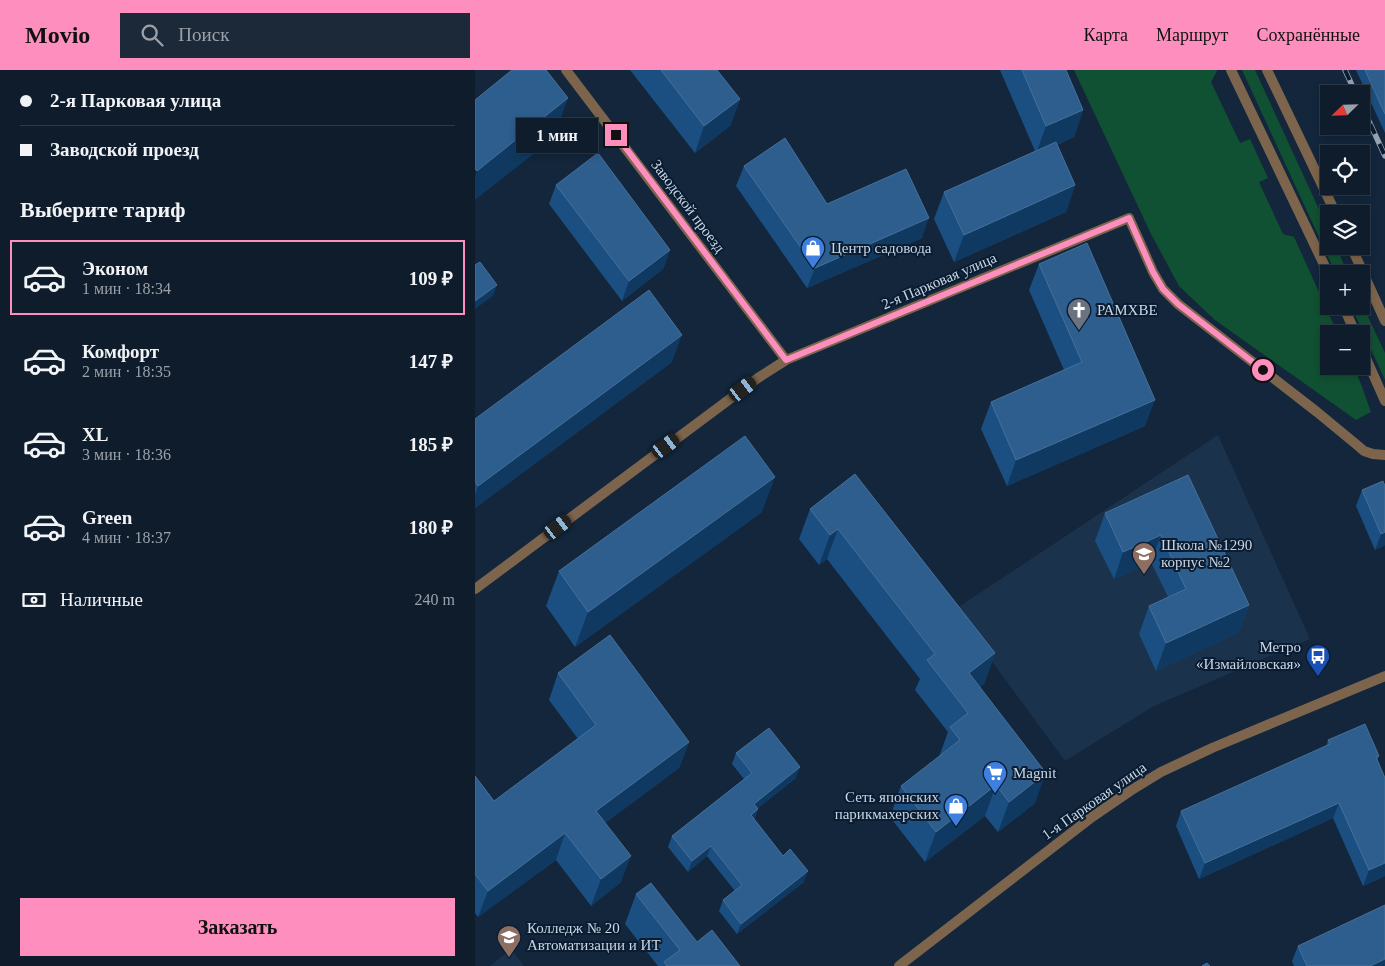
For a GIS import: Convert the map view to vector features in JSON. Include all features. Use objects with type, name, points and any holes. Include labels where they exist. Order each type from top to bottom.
[{"type":"street","name":"Заводской проезд","points":[[567,70],[786,360]]},
{"type":"street","points":[[1231,70],[1324,265]]},
{"type":"street","points":[[1267,70],[1332,205]]},
{"type":"street","name":"2-я Парковая улица","points":[[475,589],[758,378],[786,360],[1129,218],[1153,272],[1163,289],[1178,304],[1317,412],[1357,446],[1373,454],[1385,454]]},
{"type":"street","points":[[1355,255],[1385,321]]},
{"type":"street","points":[[1370,367],[1385,401]]},
{"type":"street","name":"1-я Парковая улица","points":[[899,966],[1092,817],[1161,772],[1212,748],[1385,676]]},
{"type":"shaded area","name":"Школа №1290 корпус №2","points":[[1218,435],[1310,639],[1154,706],[1065,761],[954,610]]},
{"type":"shaded area","name":"Колледж № 20 Автоматизации и ИТ","points":[[511,949],[524,966],[490,966]]},
{"type":"green space","points":[[1074,70],[1217,71],[1211,82],[1240,143],[1250,139],[1268,178],[1259,182],[1283,234],[1294,237],[1320,294],[1320,315],[1329,315],[1334,325],[1320,325],[1320,375],[1357,375],[1371,412],[1356,420],[1215,320],[1179,286],[1151,234]]},
{"type":"green space","points":[[1242,70],[1255,70],[1320,211],[1320,239]]},
{"type":"green space","points":[[1327,255],[1340,255],[1344,265],[1332,265]]},
{"type":"green space","points":[[1355,315],[1367,315],[1385,353],[1385,380],[1370,347],[1370,325],[1360,325]]},
{"type":"building","points":[[512,70],[546,70],[568,98],[477,171],[475,169],[475,100]]},
{"type":"building","points":[[661,70],[717,70],[740,99],[704,126]]},
{"type":"building","points":[[1022,70],[1066,70],[1083,110],[1046,126]]},
{"type":"building","points":[[1365,70],[1385,70],[1385,114]]},
{"type":"building","points":[[785,138],[827,204],[906,169],[929,218],[815,268],[744,166]]},
{"type":"building","points":[[1056,142],[1075,185],[964,235],[944,192]]},
{"type":"building","points":[[598,153],[670,250],[629,281],[556,185]]},
{"type":"building","points":[[1087,243],[1155,400],[1016,460],[991,402],[1082,362],[1039,264]]},
{"type":"building","points":[[480,262],[497,285],[475,301],[475,265]]},
{"type":"building","points":[[649,290],[682,335],[478,486],[475,481],[475,419]]},
{"type":"building","points":[[745,436],[775,477],[588,612],[559,571]]},
{"type":"building","points":[[855,474],[995,653],[969,673],[1046,773],[1009,802],[996,785],[936,832],[901,786],[960,740],[950,727],[968,713],[927,660],[935,654],[838,529],[830,535],[810,509]]},
{"type":"building","points":[[1188,475],[1249,605],[1166,643],[1149,606],[1186,589],[1161,535],[1123,552],[1105,513]]},
{"type":"building","points":[[1383,481],[1385,486],[1385,532],[1381,534],[1362,490]]},
{"type":"building","points":[[610,635],[689,742],[596,811],[631,856],[601,879],[565,833],[488,891],[475,874],[475,776],[494,801],[596,725],[558,673]]},
{"type":"building","points":[[1365,724],[1379,756],[1376,757],[1385,778],[1385,863],[1369,870],[1339,803],[1205,863],[1181,811],[1330,744],[1328,740]]},
{"type":"building","points":[[769,728],[800,767],[754,804],[758,809],[751,815],[783,856],[790,849],[808,871],[741,924],[723,900],[742,885],[711,846],[692,861],[672,836],[752,773],[736,753]]},
{"type":"building","points":[[651,883],[697,942],[712,930],[740,966],[667,966],[664,962],[680,950],[636,894]]},
{"type":"building","points":[[1385,905],[1385,959],[1370,966],[1307,966],[1298,946]]},
{"type":"railway","points":[[1345,70],[1352,85]]},
{"type":"railway","points":[[1370,124],[1385,156]]},
{"type":"place","name":"Центр садовода","points":[[813,269]]},
{"type":"place","name":"РАМХВЕ","points":[[1079,331]]},
{"type":"place","name":"Школа №1290 корпус №2","points":[[1144,575]]},
{"type":"place","name":"Метро «Измайловская»","points":[[1318,677]]},
{"type":"place","name":"Magnit","points":[[995,794]]},
{"type":"place","name":"Сеть японских парикмахерских","points":[[956,827]]},
{"type":"place","name":"Колледж № 20 Автоматизации и ИТ","points":[[509,958]]},
{"type":"route","points":[[616,135],[786,360],[1129,218],[1153,272],[1163,289],[1178,304],[1263,370]]}]
